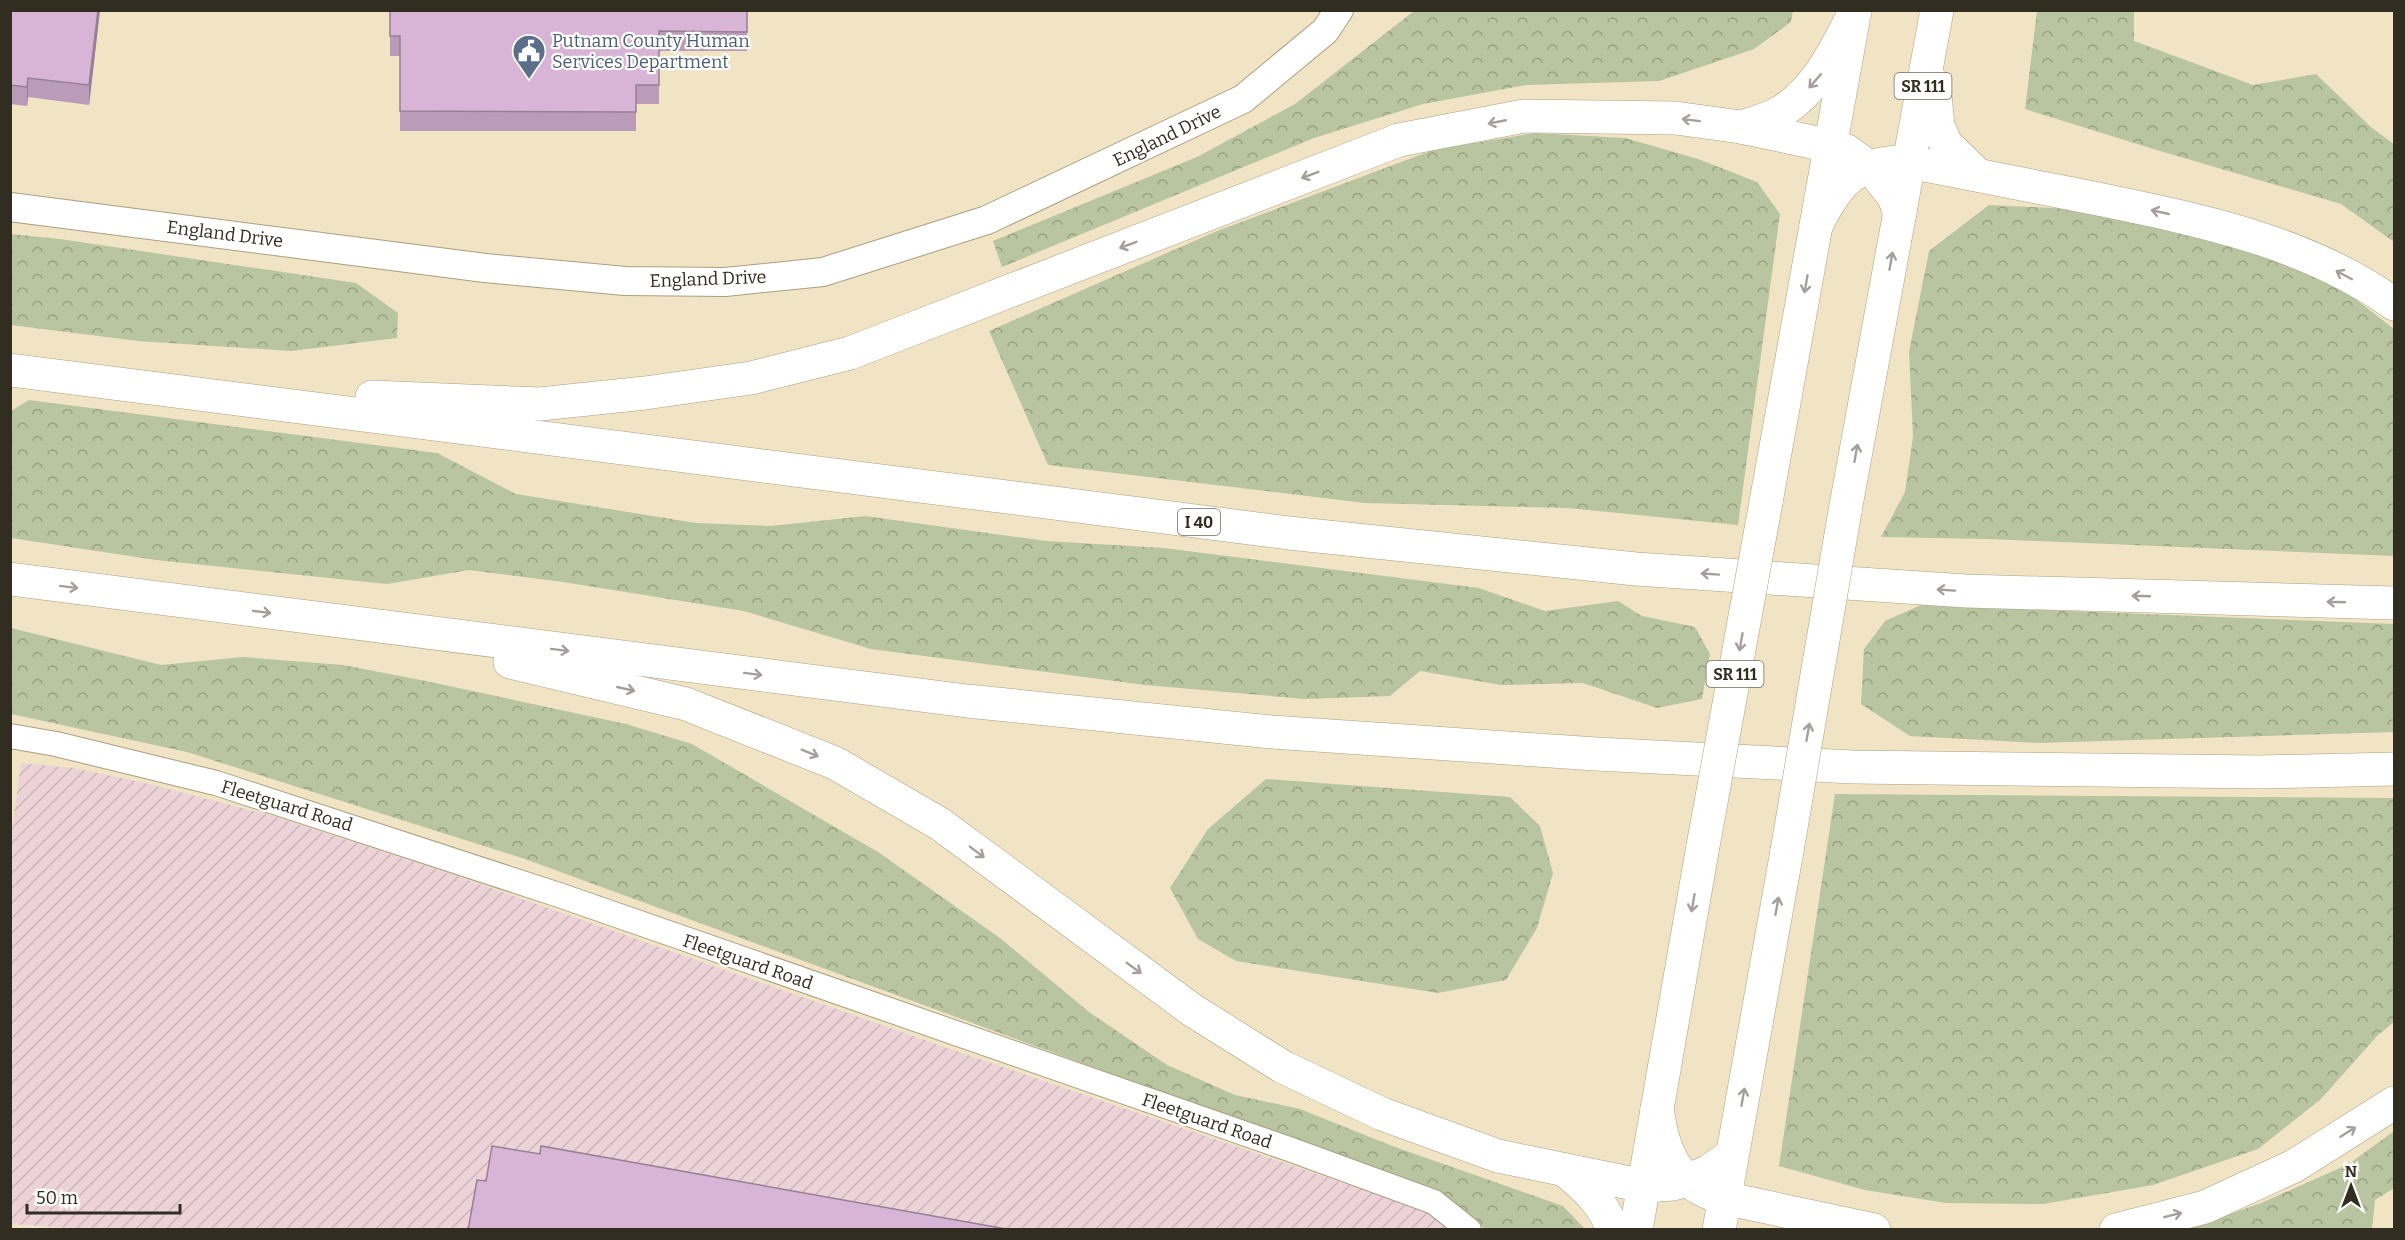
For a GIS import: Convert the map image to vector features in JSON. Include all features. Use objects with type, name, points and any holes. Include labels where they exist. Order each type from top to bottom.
[{"type":"highway","name":"SR 111","points":[[1719,1230],[1845,511],[1937,10]]},
{"type":"highway","name":"SR 111","points":[[1636,1230],[1703,846],[1855,11]]},
{"type":"highway","points":[[1742,127],[1780,113],[1806,92],[1824,71],[1855,11]]},
{"type":"highway","points":[[1930,49],[1938,126],[1946,144],[1978,175]]},
{"type":"highway","points":[[148,387],[540,404],[645,393],[752,378],[850,353],[1399,140],[1524,117],[1675,118],[1742,127],[1832,146],[1847,151],[1882,179],[1894,197],[1900,214]]},
{"type":"highway","points":[[1816,226],[1827,203],[1836,191],[1860,169],[1883,163],[1910,162],[2135,206],[2271,242],[2334,269],[2394,304]]},
{"type":"highway","name":"I 40","points":[[10,370],[1289,533],[1636,569],[1966,591],[2394,603]]},
{"type":"highway","points":[[10,579],[955,699],[1295,734],[1853,768],[2260,772],[2394,769]]},
{"type":"highway","points":[[345,622],[686,704],[835,763],[940,824],[1192,1010],[1283,1067],[1403,1122],[1498,1156],[1644,1186],[1673,1184],[1708,1172],[1732,1155]]},
{"type":"highway","points":[[2116,1230],[2205,1207],[2294,1166],[2394,1103]]},
{"type":"highway","points":[[1657,1108],[1661,1138],[1675,1168],[1705,1191],[1725,1198],[1874,1230]]},
{"type":"highway","points":[[1567,1172],[1590,1191],[1607,1213],[1612,1230]]},
{"type":"highway","points":[[1765,1230],[1804,1214]]},
{"type":"street","name":"England Drive","points":[[10,207],[485,268],[625,281],[724,282],[823,272],[987,220],[1243,99],[1325,31],[1339,10]]},
{"type":"street","name":"Fleetguard Road","points":[[10,736],[56,744],[216,783],[559,895],[1434,1202],[1469,1230]]},
{"type":"shaded area","points":[[21,763],[74,768],[145,783],[270,815],[448,873],[956,1051],[1428,1212],[1448,1229],[95,1230],[11,1224],[10,844]]},
{"type":"green space","points":[[1414,11],[1793,11],[1791,22],[1754,49],[1659,81],[1526,85],[1423,104],[1314,138],[1002,267],[993,241],[1197,157],[1295,104]]},
{"type":"green space","points":[[2037,11],[2134,11],[2134,41],[2253,85],[2316,74],[2372,128],[2394,144],[2394,242],[2341,204],[2025,109]]},
{"type":"green space","points":[[1535,133],[1625,138],[1698,159],[1757,182],[1780,214],[1738,525],[1568,508],[1365,503],[1048,465],[989,331],[1217,231],[1433,150]]},
{"type":"green space","points":[[1989,205],[2112,211],[2293,263],[2354,298],[2394,329],[2394,556],[1988,539],[1881,537],[1905,492],[1913,436],[1909,352],[1929,251]]},
{"type":"green space","points":[[11,234],[60,239],[356,283],[398,313],[397,338],[291,351],[138,341],[11,325]]},
{"type":"green space","points":[[29,400],[437,453],[516,494],[696,523],[771,526],[865,516],[1046,541],[1164,548],[1479,588],[1545,611],[1618,601],[1642,616],[1695,627],[1710,654],[1702,699],[1657,708],[1583,683],[1501,685],[1420,671],[1390,696],[1305,699],[1145,685],[871,649],[744,611],[563,582],[469,570],[387,584],[156,560],[11,538],[11,411]]},
{"type":"green space","points":[[1921,605],[2394,624],[2394,732],[2038,743],[1910,736],[1861,704],[1864,649],[1885,621]]},
{"type":"green space","points":[[11,628],[161,665],[243,657],[343,665],[626,724],[692,744],[878,852],[1000,938],[1089,1012],[1167,1065],[1235,1095],[1300,1109],[1395,1147],[1563,1206],[1585,1229],[1485,1229],[1442,1195],[525,859],[187,752],[11,714]]},
{"type":"green space","points":[[1266,779],[1510,797],[1540,826],[1553,873],[1537,928],[1506,980],[1438,993],[1236,961],[1198,939],[1170,888],[1208,829]]},
{"type":"green space","points":[[1835,794],[2394,798],[2394,1022],[2377,1036],[2321,1099],[2258,1149],[2153,1185],[2043,1204],[1946,1203],[1865,1190],[1779,1166]]},
{"type":"green space","points":[[2394,1131],[2394,1188],[2375,1200],[2372,1229],[2186,1230],[2261,1203],[2349,1164]]},
{"type":"building","points":[[10,10],[98,10],[89,85],[28,78],[27,87],[10,85]]},
{"type":"building","name":"Putnam County Human Services Department","points":[[390,10],[747,10],[747,32],[659,31],[659,85],[636,85],[636,112],[400,111],[400,36],[390,36]]},
{"type":"building","points":[[492,1146],[540,1154],[541,1146],[1012,1230],[468,1230],[477,1180],[486,1181]]},
{"type":"place","name":"Putnam County Human Services Department","points":[[529,80]]}]
